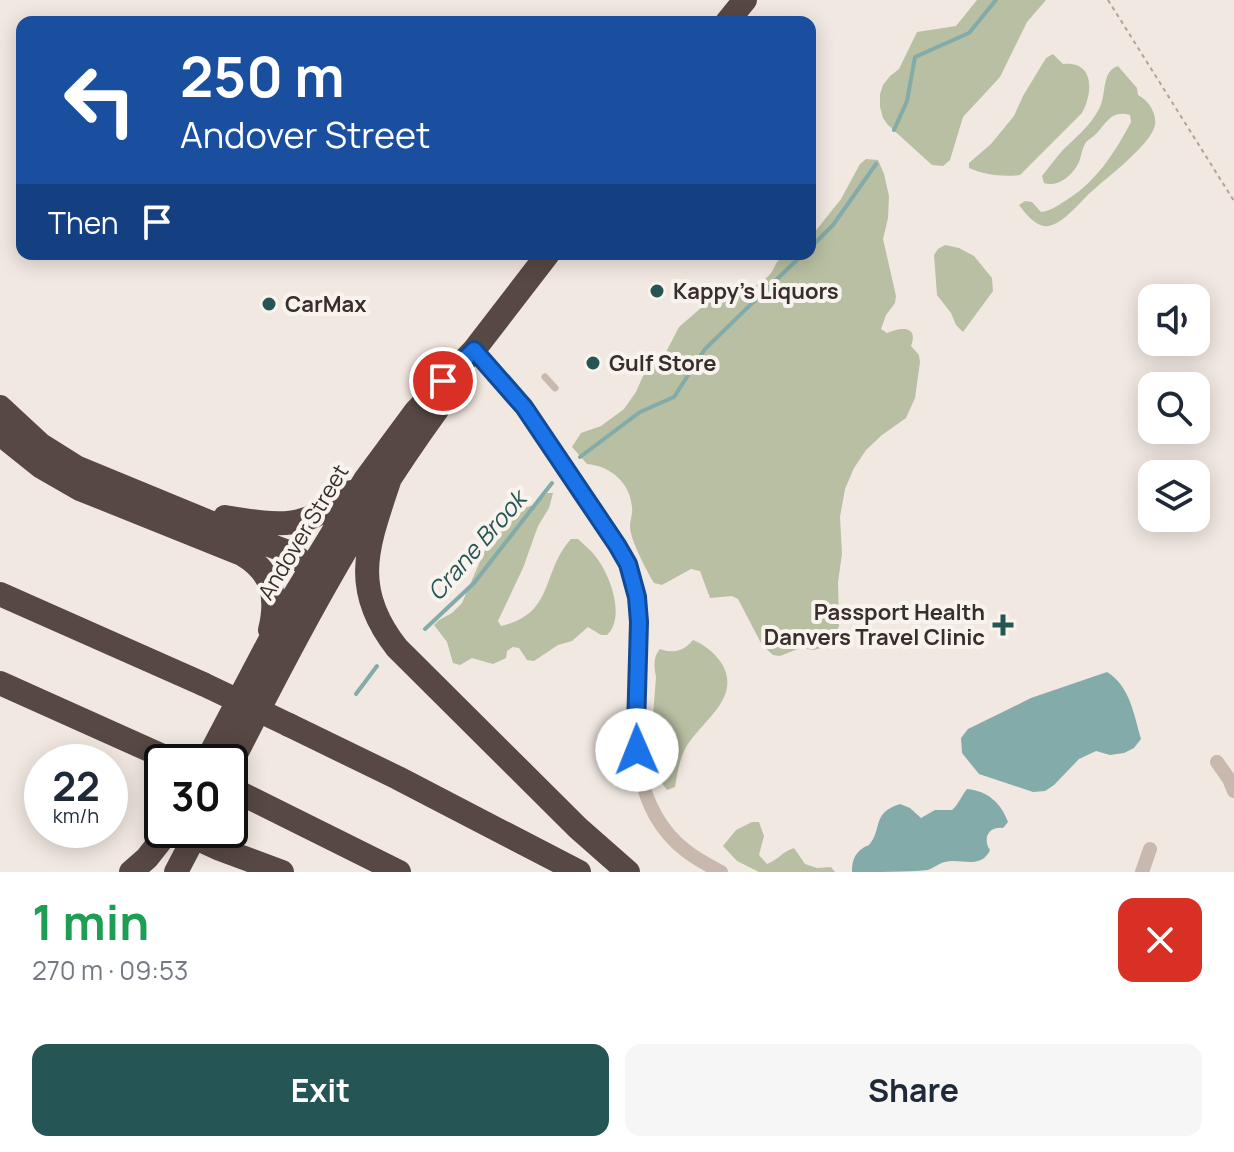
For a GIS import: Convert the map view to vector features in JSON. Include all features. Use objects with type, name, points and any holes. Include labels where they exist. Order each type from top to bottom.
[{"type":"highway","points":[[732,16],[745,0]]},
{"type":"highway","name":"Andover Street","points":[[215,744],[308,571],[365,480],[416,411],[474,350],[543,260]]},
{"type":"highway","name":"Andover Street","points":[[241,744],[306,619],[391,475],[444,401],[474,350]]},
{"type":"highway","points":[[0,407],[41,445],[76,467],[299,558],[308,571],[311,584],[306,619]]},
{"type":"highway","points":[[0,434],[40,466],[80,489],[255,562],[265,572],[274,603],[267,644]]},
{"type":"highway","points":[[391,475],[372,532],[366,570],[372,605],[387,635],[578,828],[628,872]]},
{"type":"highway","points":[[175,506],[273,525],[290,524],[332,507],[365,480]]},
{"type":"highway","points":[[0,594],[289,725],[579,872]]},
{"type":"highway","points":[[0,683],[144,747]]},
{"type":"highway","points":[[248,797],[399,872]]},
{"type":"highway","points":[[131,872],[161,848]]},
{"type":"highway","points":[[151,872],[171,848]]},
{"type":"highway","points":[[176,872],[181,848]]},
{"type":"highway","points":[[218,848],[282,872]]},
{"type":"street","points":[[474,350],[524,407],[628,564],[637,597],[639,622],[636,728],[639,772],[654,812],[666,832],[700,861],[721,872]]},
{"type":"street","points":[[1217,762],[1234,791]]},
{"type":"street","points":[[1142,872],[1150,849]]},
{"type":"lane","points":[[545,377],[555,388]]},
{"type":"path","points":[[1108,0],[1234,201]]},
{"type":"green space","points":[[977,0],[1046,0],[1027,22],[1000,77],[963,117],[950,160],[943,166],[932,165],[888,125],[880,107],[880,94],[883,85],[899,69],[917,32],[956,26]]},
{"type":"green space","points":[[1053,54],[1063,64],[1073,64],[1086,73],[1089,88],[1082,113],[1020,175],[994,175],[969,168],[969,163],[991,144],[1014,116],[1046,58]]},
{"type":"green space","points":[[1118,66],[1153,112],[1155,125],[1152,133],[1137,151],[1065,217],[1053,225],[1040,225],[1019,205],[1025,201],[1032,202],[1041,212],[1076,193],[1103,166],[1131,122],[1130,115],[1113,116],[1086,143],[1079,162],[1069,176],[1055,184],[1044,183],[1042,176],[1096,115],[1109,73]]},
{"type":"green space","points":[[866,159],[878,160],[884,174],[889,196],[883,239],[896,296],[881,329],[887,333],[907,329],[912,334],[911,346],[919,355],[920,362],[915,398],[906,418],[866,450],[845,489],[840,517],[839,626],[833,640],[814,650],[800,648],[780,656],[773,655],[762,645],[738,599],[732,596],[710,598],[700,571],[691,569],[662,585],[654,583],[633,539],[630,526],[632,507],[623,483],[611,472],[587,464],[572,447],[581,433],[601,426],[624,409],[643,376],[665,354],[679,327],[709,301],[717,289],[739,290],[753,286],[766,278],[780,260],[816,260],[816,230],[841,199],[860,164]]},
{"type":"green space","points":[[945,245],[974,256],[992,278],[993,291],[963,332],[937,295],[934,255]]},
{"type":"green space","points":[[547,493],[553,493],[549,508],[538,526],[523,568],[498,621],[501,626],[530,612],[539,602],[562,552],[571,539],[578,539],[596,557],[611,585],[616,607],[613,627],[607,635],[601,635],[588,627],[572,641],[558,645],[534,661],[527,660],[519,648],[513,647],[507,651],[506,658],[493,664],[472,658],[460,665],[453,663],[447,642],[434,625],[462,603],[491,536],[524,508],[537,504]]},
{"type":"green space","points":[[693,640],[702,644],[722,664],[727,689],[723,700],[684,751],[675,787],[667,790],[660,781],[650,754],[655,659],[660,649],[678,650]]},
{"type":"green space","points":[[759,822],[764,836],[759,855],[767,864],[794,848],[805,864],[817,868],[831,867],[835,872],[759,872],[737,861],[723,846],[736,830]]},
{"type":"water","points":[[1107,672],[1121,685],[1130,702],[1141,739],[1134,748],[1110,755],[1096,751],[1079,759],[1045,791],[1033,792],[979,774],[962,753],[961,738],[968,729],[1031,698]]},
{"type":"water","points":[[967,789],[993,799],[1008,822],[1003,828],[994,829],[988,834],[990,850],[981,860],[945,862],[928,870],[852,872],[856,856],[873,839],[885,812],[900,804],[921,818],[935,810],[952,810]]},
{"type":"waterway","name":"Crane Brook","points":[[894,130],[907,101],[915,57],[969,33],[996,0]]},
{"type":"waterway","name":"Crane Brook","points":[[816,242],[833,225],[876,164]]},
{"type":"waterway","name":"Crane Brook","points":[[580,457],[640,412],[674,397],[705,349],[797,260]]},
{"type":"waterway","name":"Crane Brook","points":[[425,629],[474,583],[552,483]]},
{"type":"waterway","name":"Crane Brook","points":[[356,694],[377,666]]},
{"type":"place","name":"Kappy's Liquors","points":[[657,291]]},
{"type":"place","name":"CarMax","points":[[269,304]]},
{"type":"place","name":"Gulf Store","points":[[593,363]]},
{"type":"place","name":"Passport Health Danvers Travel Clinic","points":[[1003,625]]},
{"type":"route","points":[[443,381],[474,350],[524,407],[628,564],[637,597],[639,622],[637,750]]}]
